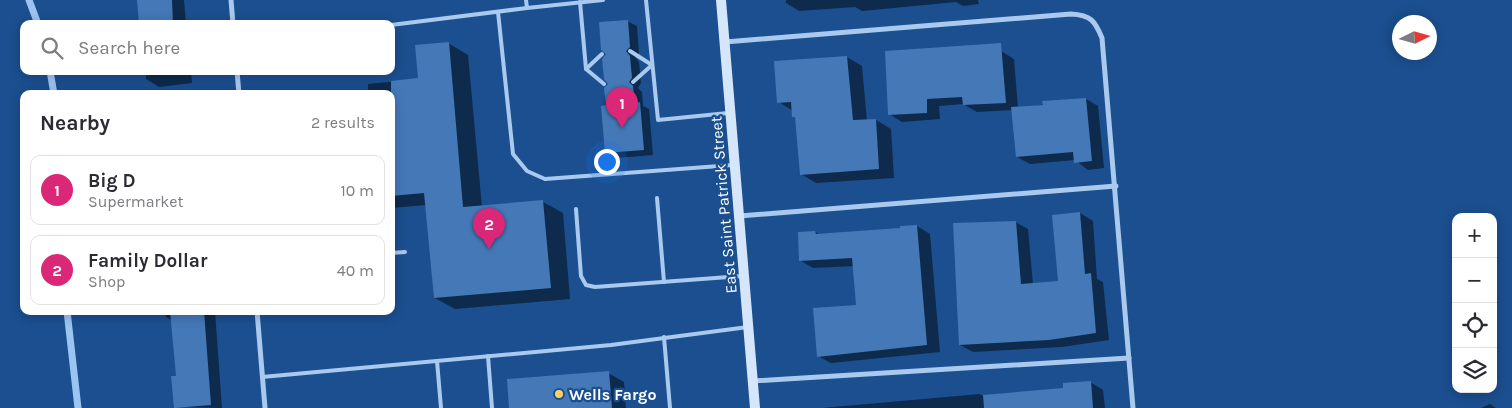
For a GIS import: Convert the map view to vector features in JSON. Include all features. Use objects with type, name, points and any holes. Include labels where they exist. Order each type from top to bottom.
[{"type":"main road","name":"East Saint Patrick Street","points":[[722,0],[755,408]]},
{"type":"street","points":[[231,0],[233,20]]},
{"type":"street","points":[[725,42],[1083,14],[1095,22],[1102,38],[1134,408]]},
{"type":"street","points":[[237,75],[239,90]]},
{"type":"street","points":[[739,216],[1116,186]]},
{"type":"street","points":[[257,315],[265,408]]},
{"type":"street","points":[[753,381],[1129,358]]},
{"type":"lane","points":[[526,0],[527,8]]},
{"type":"lane","points":[[395,25],[603,0]]},
{"type":"lane","points":[[646,0],[658,120],[731,113]]},
{"type":"lane","points":[[580,2],[586,69],[604,84]]},
{"type":"lane","points":[[498,12],[513,154],[527,171],[545,179],[735,165]]},
{"type":"lane","points":[[630,51],[652,65]]},
{"type":"lane","points":[[586,69],[602,54]]},
{"type":"lane","points":[[633,82],[652,65]]},
{"type":"lane","points":[[657,198],[664,282]]},
{"type":"lane","points":[[576,208],[582,276],[586,285],[595,287],[744,276]]},
{"type":"lane","points":[[395,253],[405,252]]},
{"type":"lane","points":[[262,377],[611,345],[748,327]]},
{"type":"lane","points":[[664,337],[670,408]]},
{"type":"lane","points":[[488,356],[492,408]]},
{"type":"lane","points":[[437,361],[441,408]]},
{"type":"building","points":[[137,0],[172,0],[173,20],[139,20]]},
{"type":"building","points":[[628,20],[630,47],[626,51],[630,56],[632,78],[629,82],[633,86],[635,103],[640,102],[644,150],[605,153],[601,106],[606,105],[604,88],[608,84],[604,79],[602,59],[606,54],[601,50],[599,22]]},
{"type":"building","points":[[449,42],[463,207],[543,200],[551,288],[434,298],[424,193],[395,196],[395,90],[391,90],[391,81],[418,78],[415,45]]},
{"type":"building","points":[[1001,43],[1006,103],[963,105],[962,97],[927,99],[927,113],[888,115],[885,51]]},
{"type":"building","points":[[847,56],[853,120],[876,119],[879,169],[800,175],[795,117],[792,117],[791,102],[777,103],[774,61]]},
{"type":"building","points":[[1086,98],[1092,161],[1074,163],[1073,152],[1016,157],[1011,107],[1043,105],[1042,101]]},
{"type":"building","points":[[1080,212],[1085,274],[1091,273],[1096,333],[1049,340],[959,345],[953,223],[1016,221],[1021,284],[1058,281],[1052,215]]},
{"type":"building","points":[[917,225],[927,345],[817,357],[813,308],[856,305],[852,258],[799,261],[798,232],[815,231],[816,234]]},
{"type":"building","points":[[170,315],[204,315],[211,405],[174,408],[171,376],[176,376]]},
{"type":"building","name":"Wells Fargo","points":[[609,371],[612,408],[509,408],[507,379]]},
{"type":"building","points":[[1091,381],[1093,408],[984,408],[983,395],[1063,388],[1063,383]]},
{"type":"waterway","points":[[29,0],[36,20]]},
{"type":"waterway","points":[[51,75],[53,90]]},
{"type":"waterway","points":[[67,315],[78,408]]},
{"type":"place","name":"Big D","points":[[622,128]]},
{"type":"place","name":"Family Dollar","points":[[489,249]]},
{"type":"place","name":"Wells Fargo","points":[[559,394]]}]
